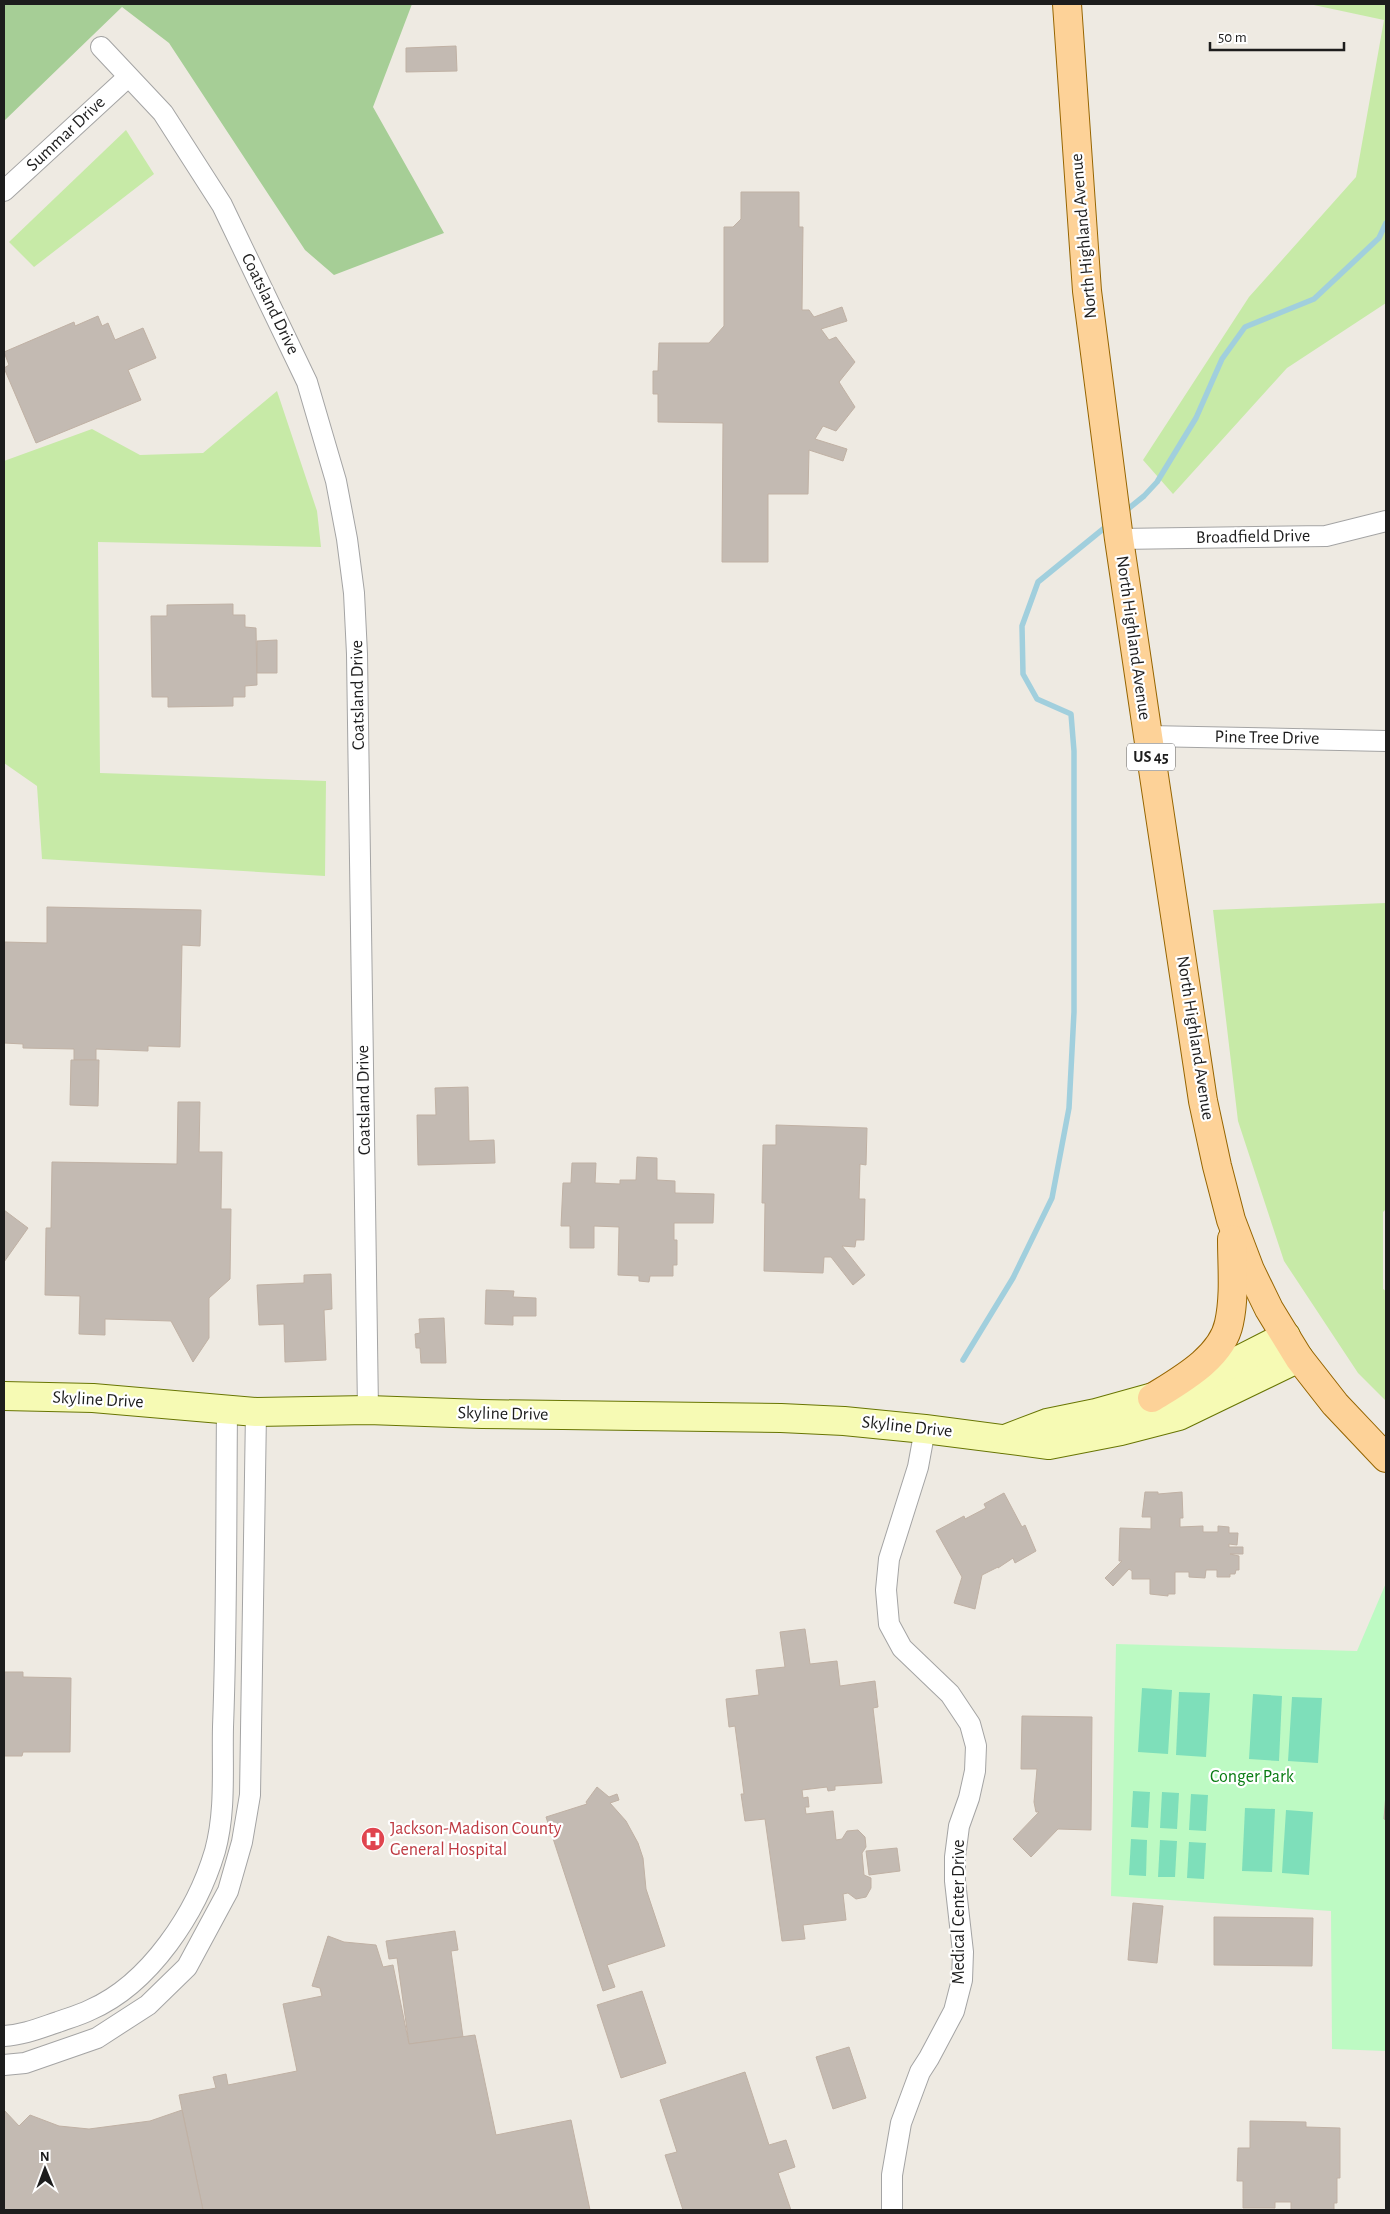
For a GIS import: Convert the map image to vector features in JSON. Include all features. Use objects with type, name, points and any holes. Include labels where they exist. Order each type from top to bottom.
[{"type":"main road","name":"North Highland Avenue","points":[[1067,4],[1086,291],[1119,539],[1148,736],[1203,1101],[1217,1166],[1232,1220],[1250,1270],[1269,1309],[1292,1347],[1361,1434],[1386,1458]]},
{"type":"main road","points":[[1152,1398],[1195,1371],[1219,1345],[1229,1324],[1232,1284],[1232,1220]]},
{"type":"street","name":"Coatsland Drive","points":[[101,47],[162,113],[222,205],[307,382],[336,481],[347,539],[354,594],[358,654],[368,1410]]},
{"type":"street","name":"Summar Drive","points":[[4,191],[128,77]]},
{"type":"street","name":"Broadfield Drive","points":[[1119,539],[1326,536],[1386,520]]},
{"type":"street","name":"Pine Tree Drive","points":[[1148,736],[1386,741]]},
{"type":"street","name":"Skyline Drive","points":[[4,1396],[92,1398],[256,1412],[368,1410],[482,1414],[781,1418],[844,1421],[925,1429],[1050,1445],[1121,1431],[1179,1416],[1292,1347]]},
{"type":"street","points":[[1001,1440],[1047,1423],[1096,1413],[1182,1389],[1292,1347]]},
{"type":"street","points":[[4,2036],[34,2030],[91,2010],[116,1995],[155,1960],[170,1942],[182,1925],[210,1866],[221,1824],[222,1798],[227,1410]]},
{"type":"street","points":[[4,2064],[25,2063],[97,2038],[148,2005],[187,1967],[228,1891],[242,1842],[250,1795],[256,1412]]},
{"type":"street","name":"Medical Center Drive","points":[[892,2210],[892,2175],[902,2122],[920,2072],[930,2058],[954,2011],[962,1980],[963,1952],[955,1881],[955,1857],[959,1826],[969,1798],[975,1771],[976,1746],[970,1724],[950,1694],[902,1648],[889,1624],[886,1590],[890,1559],[918,1467],[925,1429]]},
{"type":"green space","points":[[4,4],[412,4],[373,107],[444,233],[334,275],[305,250],[169,43],[122,7],[4,121]]},
{"type":"green space","points":[[1309,4],[1386,4],[1386,303],[1287,368],[1173,494],[1143,460],[1249,297],[1356,177],[1384,20]]},
{"type":"green space","points":[[126,130],[154,174],[34,267],[9,242]]},
{"type":"green space","points":[[277,391],[317,511],[321,547],[98,542],[100,773],[326,781],[325,876],[42,859],[37,786],[4,763],[4,461],[92,429],[140,455],[203,453]]},
{"type":"green space","points":[[1386,903],[1386,1209],[1383,1212],[1383,1289],[1386,1291],[1386,1401],[1358,1373],[1284,1261],[1238,1121],[1213,910]]},
{"type":"green space","name":"Conger Park","points":[[1386,1583],[1386,2051],[1332,2049],[1331,1911],[1111,1896],[1116,1644],[1357,1651]]},
{"type":"green space","points":[[1142,1688],[1172,1690],[1168,1754],[1138,1752]]},
{"type":"green space","points":[[1179,1692],[1210,1693],[1206,1757],[1176,1755]]},
{"type":"green space","points":[[1253,1694],[1282,1696],[1279,1761],[1249,1759]]},
{"type":"green space","points":[[1292,1697],[1322,1698],[1318,1763],[1288,1761]]},
{"type":"green space","points":[[1133,1791],[1150,1792],[1148,1828],[1131,1827]]},
{"type":"green space","points":[[1162,1792],[1179,1793],[1177,1829],[1160,1828]]},
{"type":"green space","points":[[1191,1794],[1208,1795],[1206,1831],[1189,1830]]},
{"type":"green space","points":[[1245,1808],[1275,1809],[1272,1872],[1242,1871]]},
{"type":"green space","points":[[1286,1810],[1313,1812],[1309,1875],[1282,1873]]},
{"type":"green space","points":[[1131,1839],[1147,1840],[1146,1876],[1129,1875]]},
{"type":"green space","points":[[1160,1840],[1177,1841],[1175,1877],[1158,1877]]},
{"type":"green space","points":[[1189,1842],[1206,1843],[1204,1879],[1187,1878]]},
{"type":"building","points":[[456,46],[457,71],[406,72],[406,48]]},
{"type":"building","points":[[741,192],[799,192],[799,227],[803,227],[802,310],[809,310],[814,317],[842,307],[847,321],[821,329],[829,340],[836,337],[855,362],[839,382],[855,407],[836,431],[823,426],[815,439],[847,449],[843,461],[809,450],[808,494],[768,494],[768,562],[722,562],[723,423],[658,422],[658,394],[653,394],[653,371],[658,371],[659,343],[709,343],[724,326],[724,227],[733,227],[741,219]]},
{"type":"building","points":[[98,316],[102,326],[108,323],[115,340],[143,328],[156,358],[128,370],[141,400],[36,443],[4,368],[9,365],[4,352],[74,322],[75,326]]},
{"type":"building","points":[[233,604],[233,615],[245,615],[245,627],[256,628],[257,685],[245,686],[245,697],[233,697],[233,706],[168,707],[168,697],[152,697],[151,616],[167,616],[167,605]]},
{"type":"building","points":[[277,640],[277,673],[257,673],[257,641]]},
{"type":"building","points":[[47,907],[201,910],[200,946],[182,945],[180,1047],[148,1046],[148,1051],[96,1049],[96,1060],[74,1060],[74,1049],[23,1048],[23,1044],[4,1043],[4,942],[47,943]]},
{"type":"building","points":[[71,1060],[99,1060],[98,1106],[70,1105]]},
{"type":"building","points":[[468,1087],[469,1141],[494,1140],[495,1163],[418,1165],[417,1115],[436,1115],[435,1088]]},
{"type":"building","points":[[178,1102],[200,1102],[199,1152],[222,1152],[221,1209],[231,1209],[230,1279],[209,1298],[209,1338],[193,1362],[171,1321],[105,1319],[105,1335],[79,1334],[80,1296],[45,1295],[46,1228],[51,1228],[52,1162],[177,1164]]},
{"type":"building","points":[[776,1125],[867,1128],[866,1165],[860,1164],[859,1199],[865,1199],[864,1240],[856,1240],[855,1247],[842,1246],[865,1275],[853,1285],[831,1257],[824,1257],[823,1273],[764,1271],[765,1203],[762,1203],[763,1145],[776,1145]]},
{"type":"building","points":[[637,1157],[657,1158],[657,1180],[675,1181],[675,1193],[714,1194],[713,1223],[674,1223],[674,1240],[677,1240],[677,1265],[673,1265],[673,1276],[650,1276],[649,1282],[639,1281],[639,1276],[618,1275],[619,1227],[594,1226],[594,1248],[570,1248],[570,1226],[561,1226],[563,1183],[571,1183],[572,1163],[596,1163],[595,1183],[620,1184],[620,1180],[636,1180]]},
{"type":"building","points":[[4,1210],[28,1228],[4,1262]]},
{"type":"building","points":[[331,1274],[332,1309],[324,1310],[326,1360],[285,1362],[284,1324],[259,1325],[257,1285],[304,1283],[304,1275]]},
{"type":"building","points":[[486,1290],[514,1291],[513,1297],[536,1298],[536,1316],[513,1316],[513,1325],[485,1324]]},
{"type":"building","points":[[444,1318],[446,1363],[421,1363],[420,1348],[416,1348],[415,1334],[420,1333],[419,1319]]},
{"type":"building","points":[[1145,1492],[1158,1492],[1158,1494],[1182,1492],[1183,1518],[1180,1518],[1180,1527],[1203,1526],[1203,1532],[1218,1532],[1218,1526],[1229,1527],[1229,1533],[1238,1533],[1237,1545],[1229,1544],[1229,1547],[1243,1547],[1243,1554],[1230,1554],[1239,1556],[1239,1570],[1236,1570],[1235,1574],[1230,1574],[1230,1577],[1217,1577],[1217,1570],[1206,1570],[1205,1578],[1189,1577],[1189,1572],[1175,1572],[1175,1594],[1168,1594],[1168,1596],[1150,1594],[1150,1579],[1132,1579],[1132,1571],[1129,1569],[1113,1586],[1105,1578],[1122,1561],[1119,1561],[1120,1528],[1151,1529],[1151,1517],[1142,1517]]},
{"type":"building","points":[[1004,1493],[1022,1527],[1025,1525],[1036,1551],[1015,1563],[1013,1558],[998,1568],[982,1575],[975,1609],[954,1603],[962,1577],[936,1531],[964,1516],[965,1519],[986,1508],[984,1504]]},
{"type":"building","points":[[805,1629],[810,1664],[837,1661],[840,1686],[875,1681],[878,1707],[873,1708],[882,1783],[835,1786],[835,1790],[828,1791],[827,1787],[802,1790],[803,1798],[808,1797],[809,1807],[805,1807],[806,1814],[833,1811],[836,1840],[842,1839],[847,1831],[858,1830],[865,1837],[866,1847],[862,1853],[864,1875],[871,1878],[871,1888],[866,1897],[856,1899],[848,1893],[843,1894],[846,1920],[803,1925],[805,1939],[782,1941],[765,1819],[745,1821],[741,1794],[744,1794],[735,1726],[729,1727],[726,1699],[759,1695],[756,1670],[785,1667],[780,1632]]},
{"type":"building","points":[[4,1672],[23,1672],[23,1677],[71,1678],[70,1752],[23,1752],[22,1756],[4,1756]]},
{"type":"building","points":[[1022,1716],[1092,1717],[1091,1830],[1058,1829],[1031,1857],[1013,1839],[1039,1812],[1036,1812],[1034,1802],[1037,1769],[1021,1769]]},
{"type":"building","points":[[597,1787],[609,1797],[617,1794],[619,1800],[610,1803],[626,1821],[638,1843],[643,1858],[646,1889],[665,1946],[607,1965],[615,1987],[603,1991],[546,1817],[587,1804],[586,1802]]},
{"type":"building","points":[[1386,1793],[1386,1820],[1384,1819]]},
{"type":"building","points":[[897,1848],[900,1871],[869,1875],[866,1851]]},
{"type":"building","points":[[1133,1903],[1163,1906],[1157,1963],[1128,1960]]},
{"type":"building","points":[[1214,1917],[1313,1918],[1312,1966],[1214,1965]]},
{"type":"building","points":[[455,1931],[458,1950],[451,1951],[463,2037],[409,2044],[397,1958],[389,1959],[386,1941]]},
{"type":"building","points":[[328,1936],[344,1942],[376,1945],[383,1967],[393,1965],[409,2044],[475,2035],[496,2135],[571,2120],[590,2210],[203,2210],[179,2095],[216,2088],[213,2077],[226,2074],[228,2085],[297,2071],[283,2004],[322,1996],[320,1988],[312,1986]]},
{"type":"building","points":[[642,1991],[666,2063],[621,2078],[597,2005]]},
{"type":"building","points":[[849,2047],[866,2098],[833,2109],[816,2057]]},
{"type":"building","points":[[745,2072],[769,2145],[786,2140],[795,2167],[778,2173],[791,2210],[683,2210],[665,2155],[677,2152],[660,2100]]},
{"type":"building","points":[[4,2110],[19,2126],[30,2115],[59,2126],[89,2129],[150,2121],[182,2110],[203,2210],[4,2210]]},
{"type":"building","points":[[1250,2121],[1306,2122],[1306,2127],[1340,2128],[1340,2178],[1337,2178],[1337,2203],[1334,2203],[1334,2210],[1291,2210],[1291,2202],[1275,2202],[1275,2208],[1243,2208],[1243,2181],[1237,2181],[1238,2148],[1250,2148]]},
{"type":"waterway","points":[[1123,513],[1144,496],[1157,482],[1196,418],[1222,359],[1245,327],[1314,299],[1379,238],[1386,223]]},
{"type":"waterway","points":[[963,1360],[1013,1278],[1052,1198],[1069,1108],[1074,1012],[1074,751],[1071,714],[1037,699],[1023,674],[1022,626],[1038,582],[1108,525]]},
{"type":"place","name":"Jackson-Madison County General Hospital","points":[[373,1839]]}]
